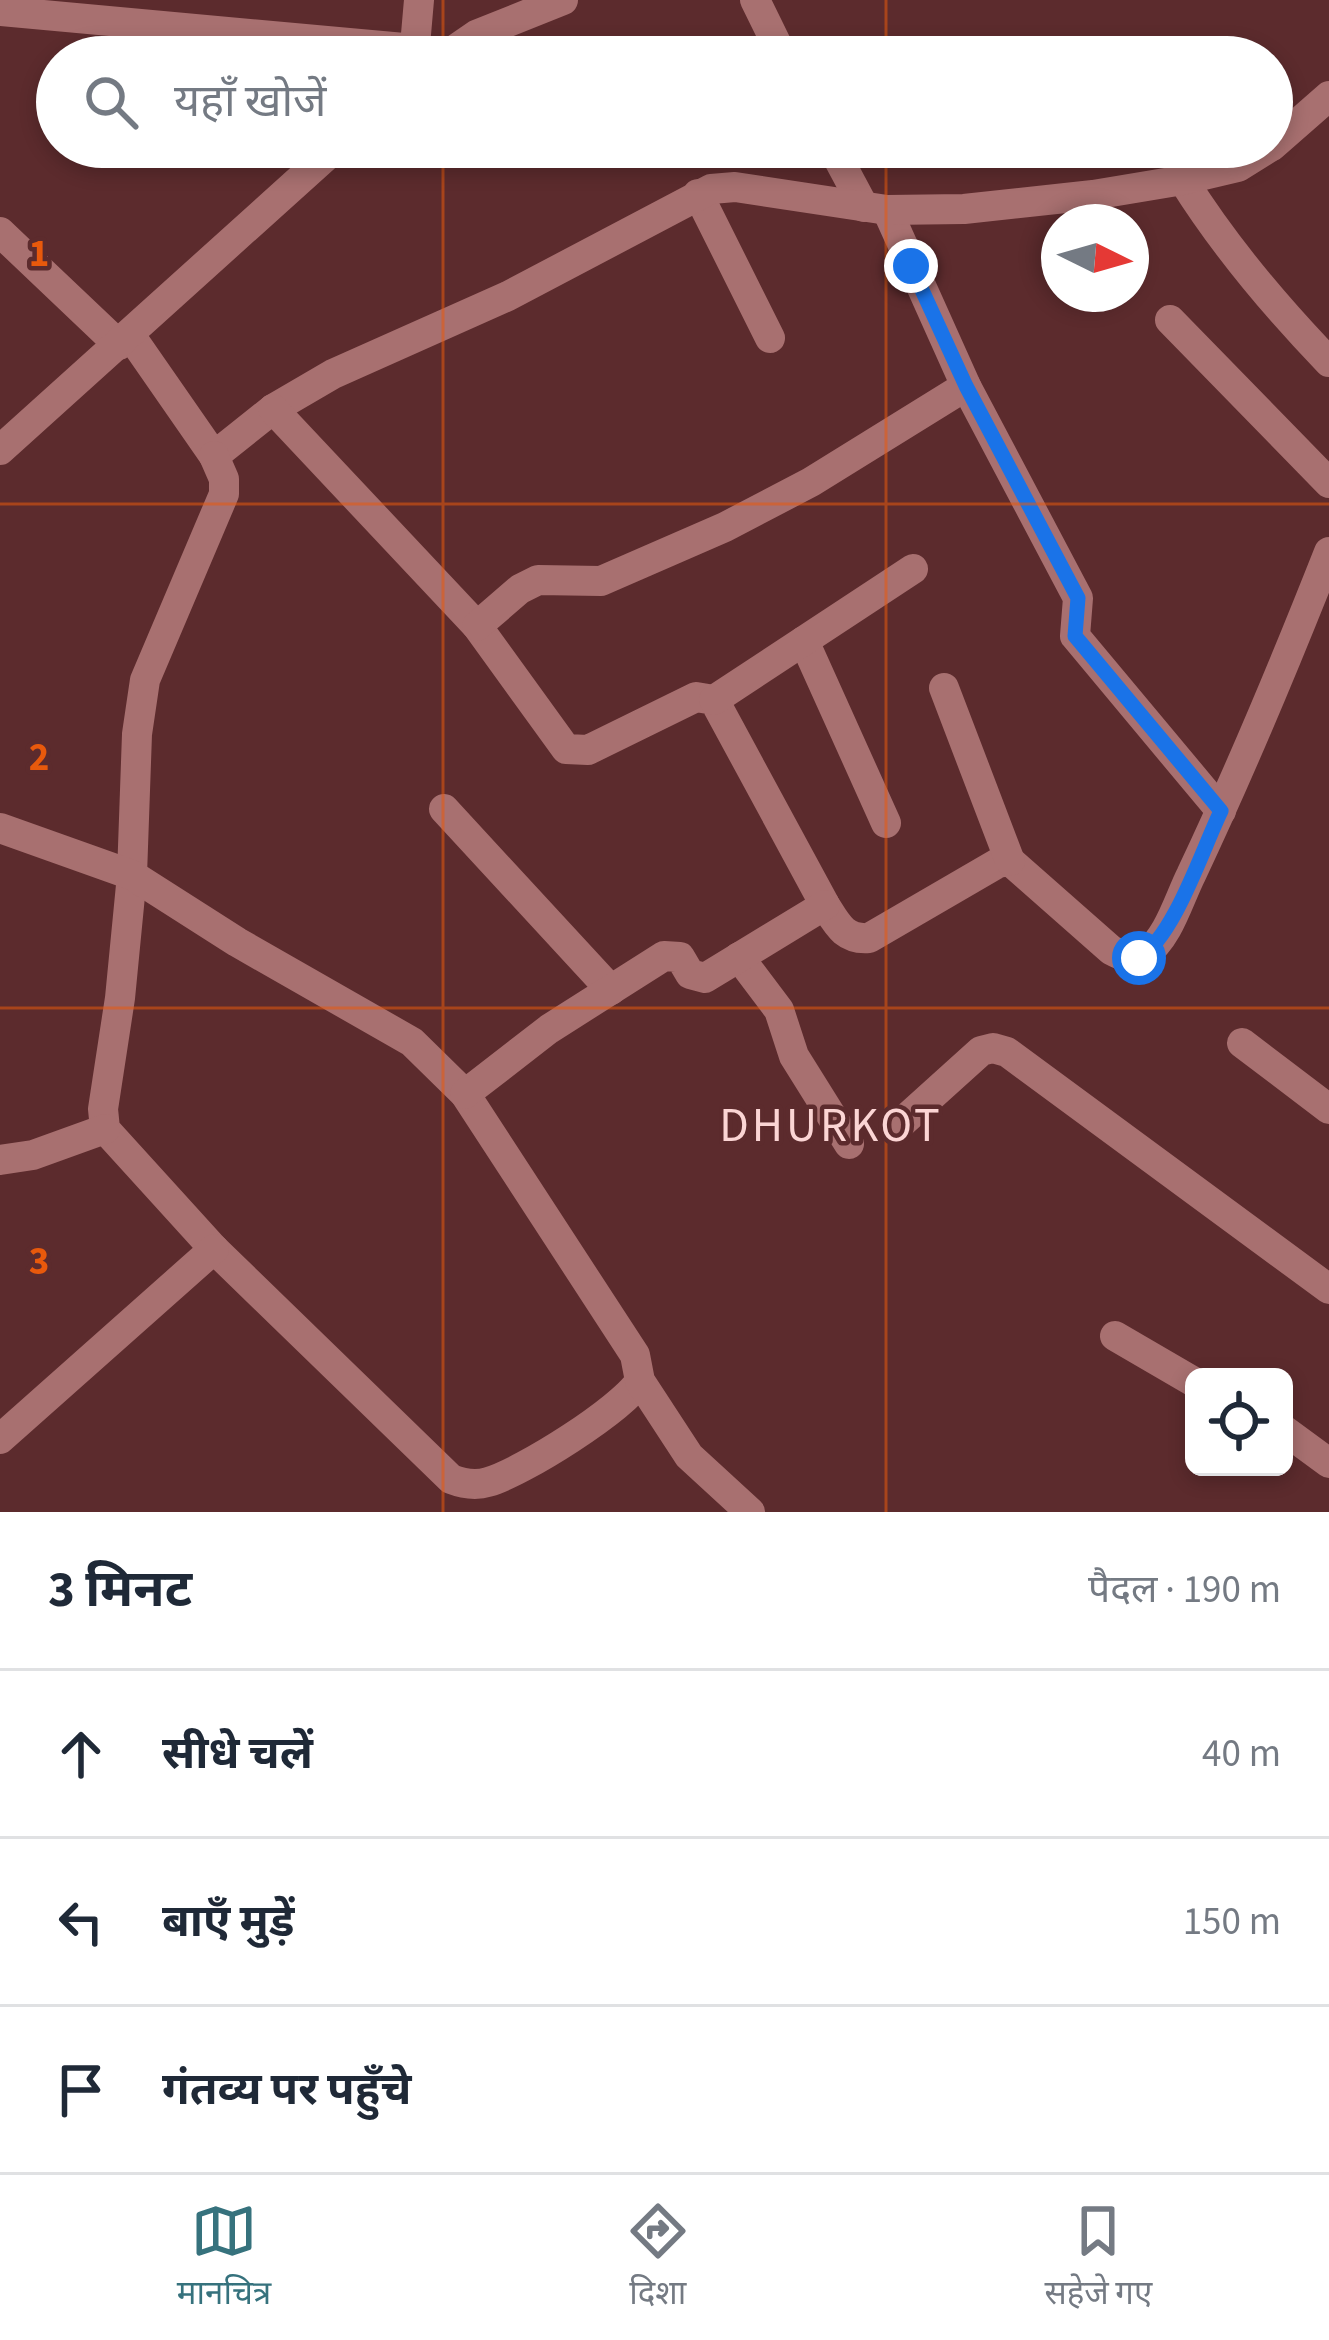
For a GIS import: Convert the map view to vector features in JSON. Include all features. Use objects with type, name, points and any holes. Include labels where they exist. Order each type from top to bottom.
[{"type":"street","points":[[418,0],[422,36]]},
{"type":"street","points":[[755,0],[773,36]]},
{"type":"street","points":[[473,36],[550,2]]},
{"type":"street","points":[[0,11],[247,36]]},
{"type":"street","points":[[1293,128],[1329,96]]},
{"type":"street","points":[[0,450],[313,168]]},
{"type":"street","points":[[847,168],[876,208],[1078,598],[1075,636],[1221,811]]},
{"type":"street","points":[[214,456],[273,409],[333,374],[508,296],[711,188],[735,187],[876,208],[986,206],[1093,195],[1230,168]]},
{"type":"street","points":[[1183,180],[1250,277],[1329,362]]},
{"type":"street","points":[[698,194],[770,338]]},
{"type":"street","points":[[0,232],[125,340],[214,456],[224,478],[224,494],[145,680],[136,734],[132,875],[103,1109],[105,1130],[214,1249],[451,1479],[491,1481],[514,1471],[590,1424],[640,1381]]},
{"type":"street","points":[[1170,320],[1329,483]]},
{"type":"street","points":[[477,626],[520,589],[538,580],[601,581],[725,527],[811,482],[966,386]]},
{"type":"street","points":[[273,409],[477,626],[566,749],[588,750],[696,697],[714,700],[913,569]]},
{"type":"street","points":[[944,688],[1010,861],[1111,950],[1139,958],[1150,951],[1166,927],[1221,811],[1329,552]]},
{"type":"street","points":[[804,641],[886,823]]},
{"type":"street","points":[[714,700],[825,905],[848,936],[869,938],[998,863],[1010,861]]},
{"type":"street","points":[[444,809],[611,990]]},
{"type":"street","points":[[0,827],[132,875],[237,942],[412,1042],[465,1094],[635,1355],[640,1381],[689,1456],[749,1512]]},
{"type":"street","points":[[465,1094],[549,1029],[664,956],[680,957],[690,974],[705,978],[825,905]]},
{"type":"street","points":[[739,957],[778,1010],[794,1057],[848,1144]]},
{"type":"street","points":[[1242,1043],[1329,1109]]},
{"type":"street","points":[[899,1125],[981,1051],[1007,1052],[1329,1289]]},
{"type":"street","points":[[0,1160],[33,1155],[105,1130]]},
{"type":"street","points":[[0,1439],[214,1249]]},
{"type":"street","points":[[1115,1336],[1185,1377]]},
{"type":"street","points":[[1293,1437],[1329,1463]]},
{"type":"district","name":"DHURKOT","points":[[831,1124]]},
{"type":"route","points":[[911,266],[966,386],[1078,598],[1075,636],[1221,811],[1166,927],[1150,951],[1139,958]]}]
